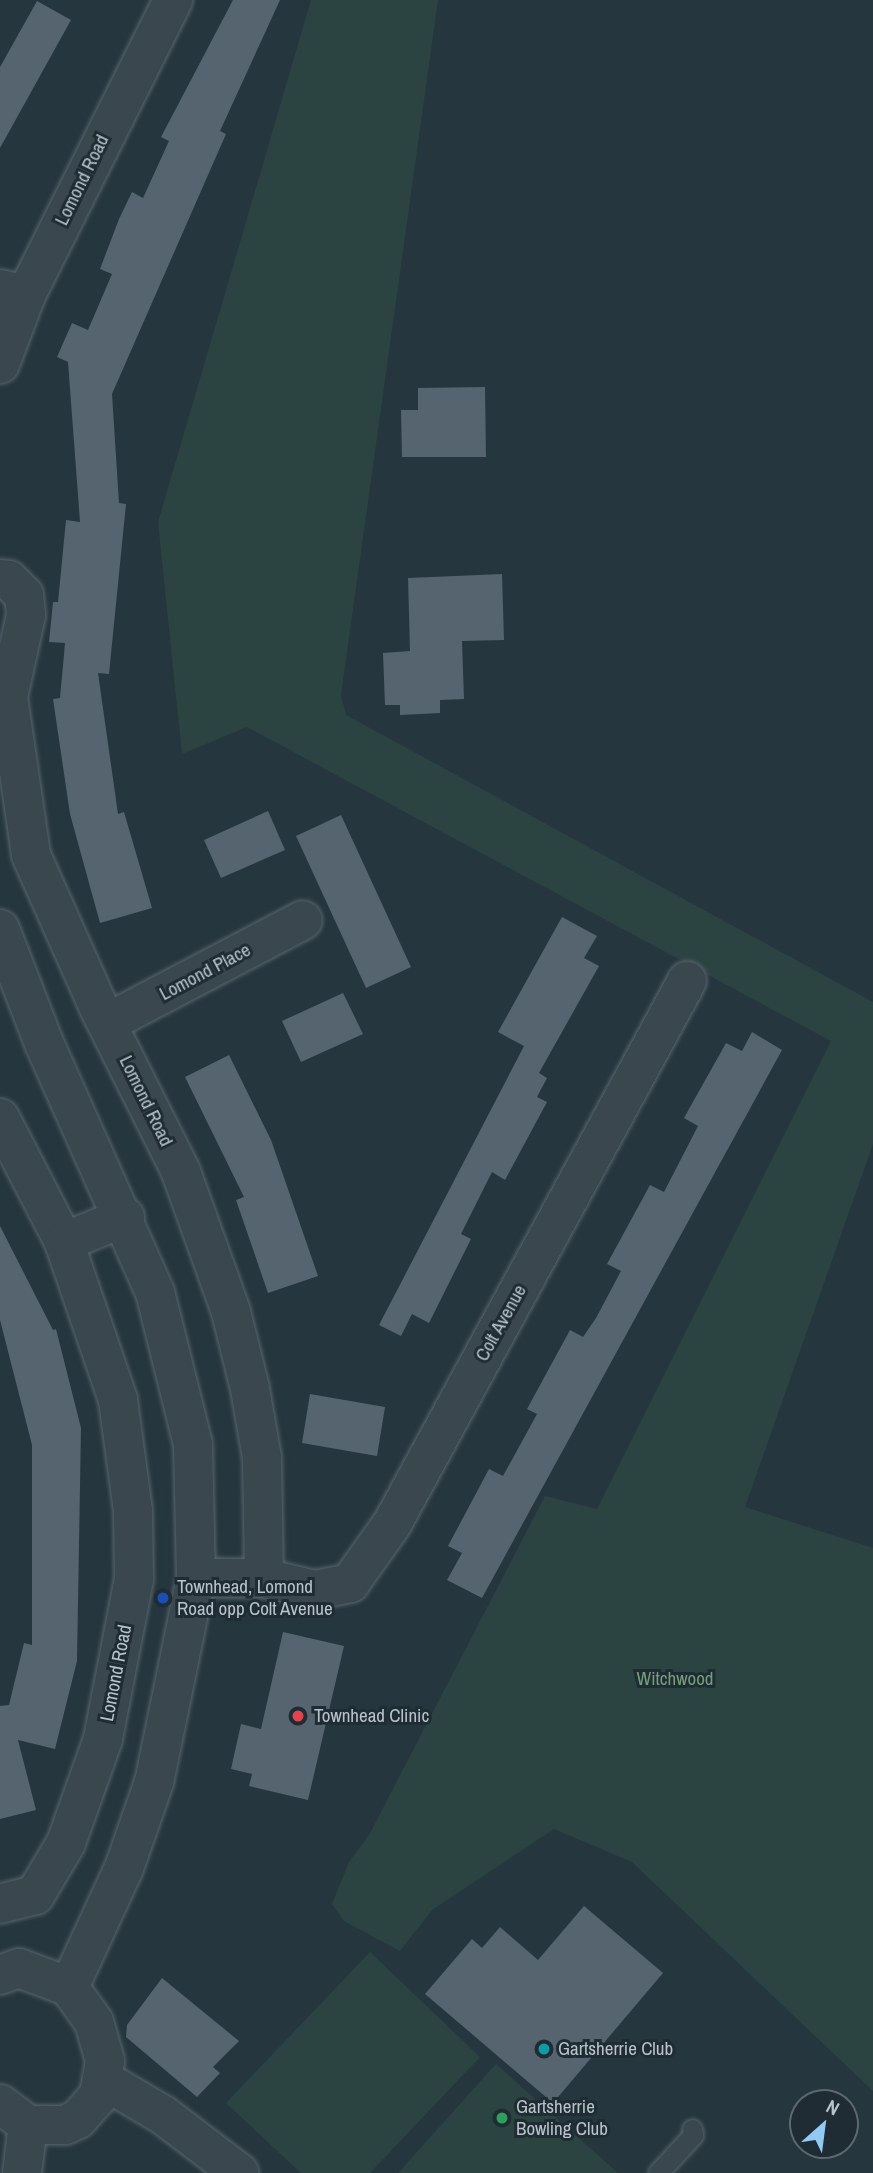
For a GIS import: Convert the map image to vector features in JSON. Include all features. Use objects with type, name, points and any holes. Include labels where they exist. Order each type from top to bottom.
[{"type":"street","name":"Lomond Road","points":[[0,364],[13,292],[173,0]]},
{"type":"street","name":"Lomond Road","points":[[0,579],[9,580],[24,595],[26,615],[8,697],[31,855],[107,1023],[181,1172],[231,1312],[261,1458],[264,1578]]},
{"type":"street","name":"Lomond Place","points":[[107,1023],[303,920]]},
{"type":"street","points":[[0,929],[44,1042],[125,1217],[155,1292],[193,1444],[196,1578],[154,1782],[124,1868],[69,1987]]},
{"type":"street","name":"Colt Avenue","points":[[264,1578],[315,1590],[350,1583],[392,1524],[687,981]]},
{"type":"street","name":"Lomond Road","points":[[0,1118],[65,1242],[118,1400],[133,1511],[134,1579],[103,1739],[66,1843],[35,1895],[0,1904]]},
{"type":"street","points":[[65,1242],[125,1217]]},
{"type":"street","points":[[196,1578],[264,1578]]},
{"type":"street","points":[[0,1975],[19,1968],[69,1987],[94,2022],[102,2043],[102,2080],[99,2095],[78,2119],[65,2125],[14,2114],[22,2173]]},
{"type":"street","points":[[102,2080],[163,2115],[239,2173]]},
{"type":"lane","points":[[658,2173],[693,2135],[692,2129]]},
{"type":"green space","name":"Witchwood","points":[[311,0],[438,0],[341,695],[346,715],[873,1002],[873,1144],[745,1507],[873,1548],[873,2091],[632,1862],[554,1829],[432,1910],[400,1951],[344,1921],[332,1904],[349,1862],[369,1835],[545,1496],[597,1509],[831,1041],[247,727],[182,754],[158,522]]},
{"type":"green space","points":[[370,1952],[480,2057],[370,2173],[301,2173],[226,2103]]},
{"type":"green space","name":"Gartsherrie Bowling Club","points":[[496,2064],[618,2173],[398,2173]]},
{"type":"building","points":[[233,0],[280,0],[220,131],[226,134],[112,394],[119,503],[126,504],[109,674],[98,673],[118,814],[124,812],[152,908],[100,923],[70,814],[53,699],[60,698],[65,643],[49,642],[53,602],[58,602],[66,520],[80,522],[68,362],[57,357],[72,323],[88,330],[112,274],[100,269],[119,219],[132,192],[143,198],[169,141],[161,137]]},
{"type":"building","points":[[37,1],[71,20],[0,148],[0,67]]},
{"type":"building","points":[[485,387],[486,457],[402,457],[401,410],[418,410],[418,388]]},
{"type":"building","points":[[502,574],[504,640],[462,641],[464,699],[440,700],[440,713],[400,715],[400,705],[385,705],[383,653],[410,651],[408,578]]},
{"type":"building","points":[[268,811],[285,850],[221,878],[204,840]]},
{"type":"building","points":[[341,815],[411,967],[366,988],[296,836]]},
{"type":"building","points":[[562,917],[597,936],[584,958],[599,966],[539,1073],[547,1078],[537,1097],[547,1102],[505,1180],[492,1172],[461,1234],[471,1239],[429,1323],[412,1314],[401,1336],[379,1325],[524,1046],[498,1032]]},
{"type":"building","points":[[343,993],[363,1034],[301,1062],[282,1021]]},
{"type":"building","points":[[752,1032],[782,1050],[482,1598],[447,1580],[462,1553],[448,1546],[489,1469],[503,1476],[537,1414],[527,1409],[570,1330],[583,1337],[621,1271],[607,1264],[650,1185],[664,1192],[698,1126],[684,1118],[726,1043],[742,1051]]},
{"type":"building","points":[[229,1055],[271,1140],[318,1276],[268,1293],[236,1200],[244,1197],[185,1077]]},
{"type":"building","points":[[0,1226],[53,1330],[56,1329],[81,1428],[77,1661],[55,1749],[18,1740],[36,1810],[0,1819],[0,1706],[9,1705],[24,1643],[32,1645],[32,1445],[0,1320]]},
{"type":"building","points":[[310,1394],[385,1407],[377,1456],[302,1443]]},
{"type":"building","points":[[283,1632],[344,1646],[308,1800],[249,1786],[252,1774],[231,1769],[241,1724],[261,1729]]},
{"type":"building","name":"Gartsherrie Club","points":[[584,1906],[663,1973],[553,2103],[425,1994],[472,1939],[482,1948],[500,1927],[538,1960]]},
{"type":"building","points":[[162,1978],[239,2041],[213,2067],[220,2073],[197,2097],[126,2037],[127,2025]]},
{"type":"place","name":"Townhead, Lomond Road opp Colt Avenue","points":[[163,1598]]},
{"type":"place","name":"Townhead Clinic","points":[[298,1716]]},
{"type":"place","name":"Gartsherrie Club","points":[[544,2049]]},
{"type":"place","name":"Gartsherrie Bowling Club","points":[[502,2118]]}]
